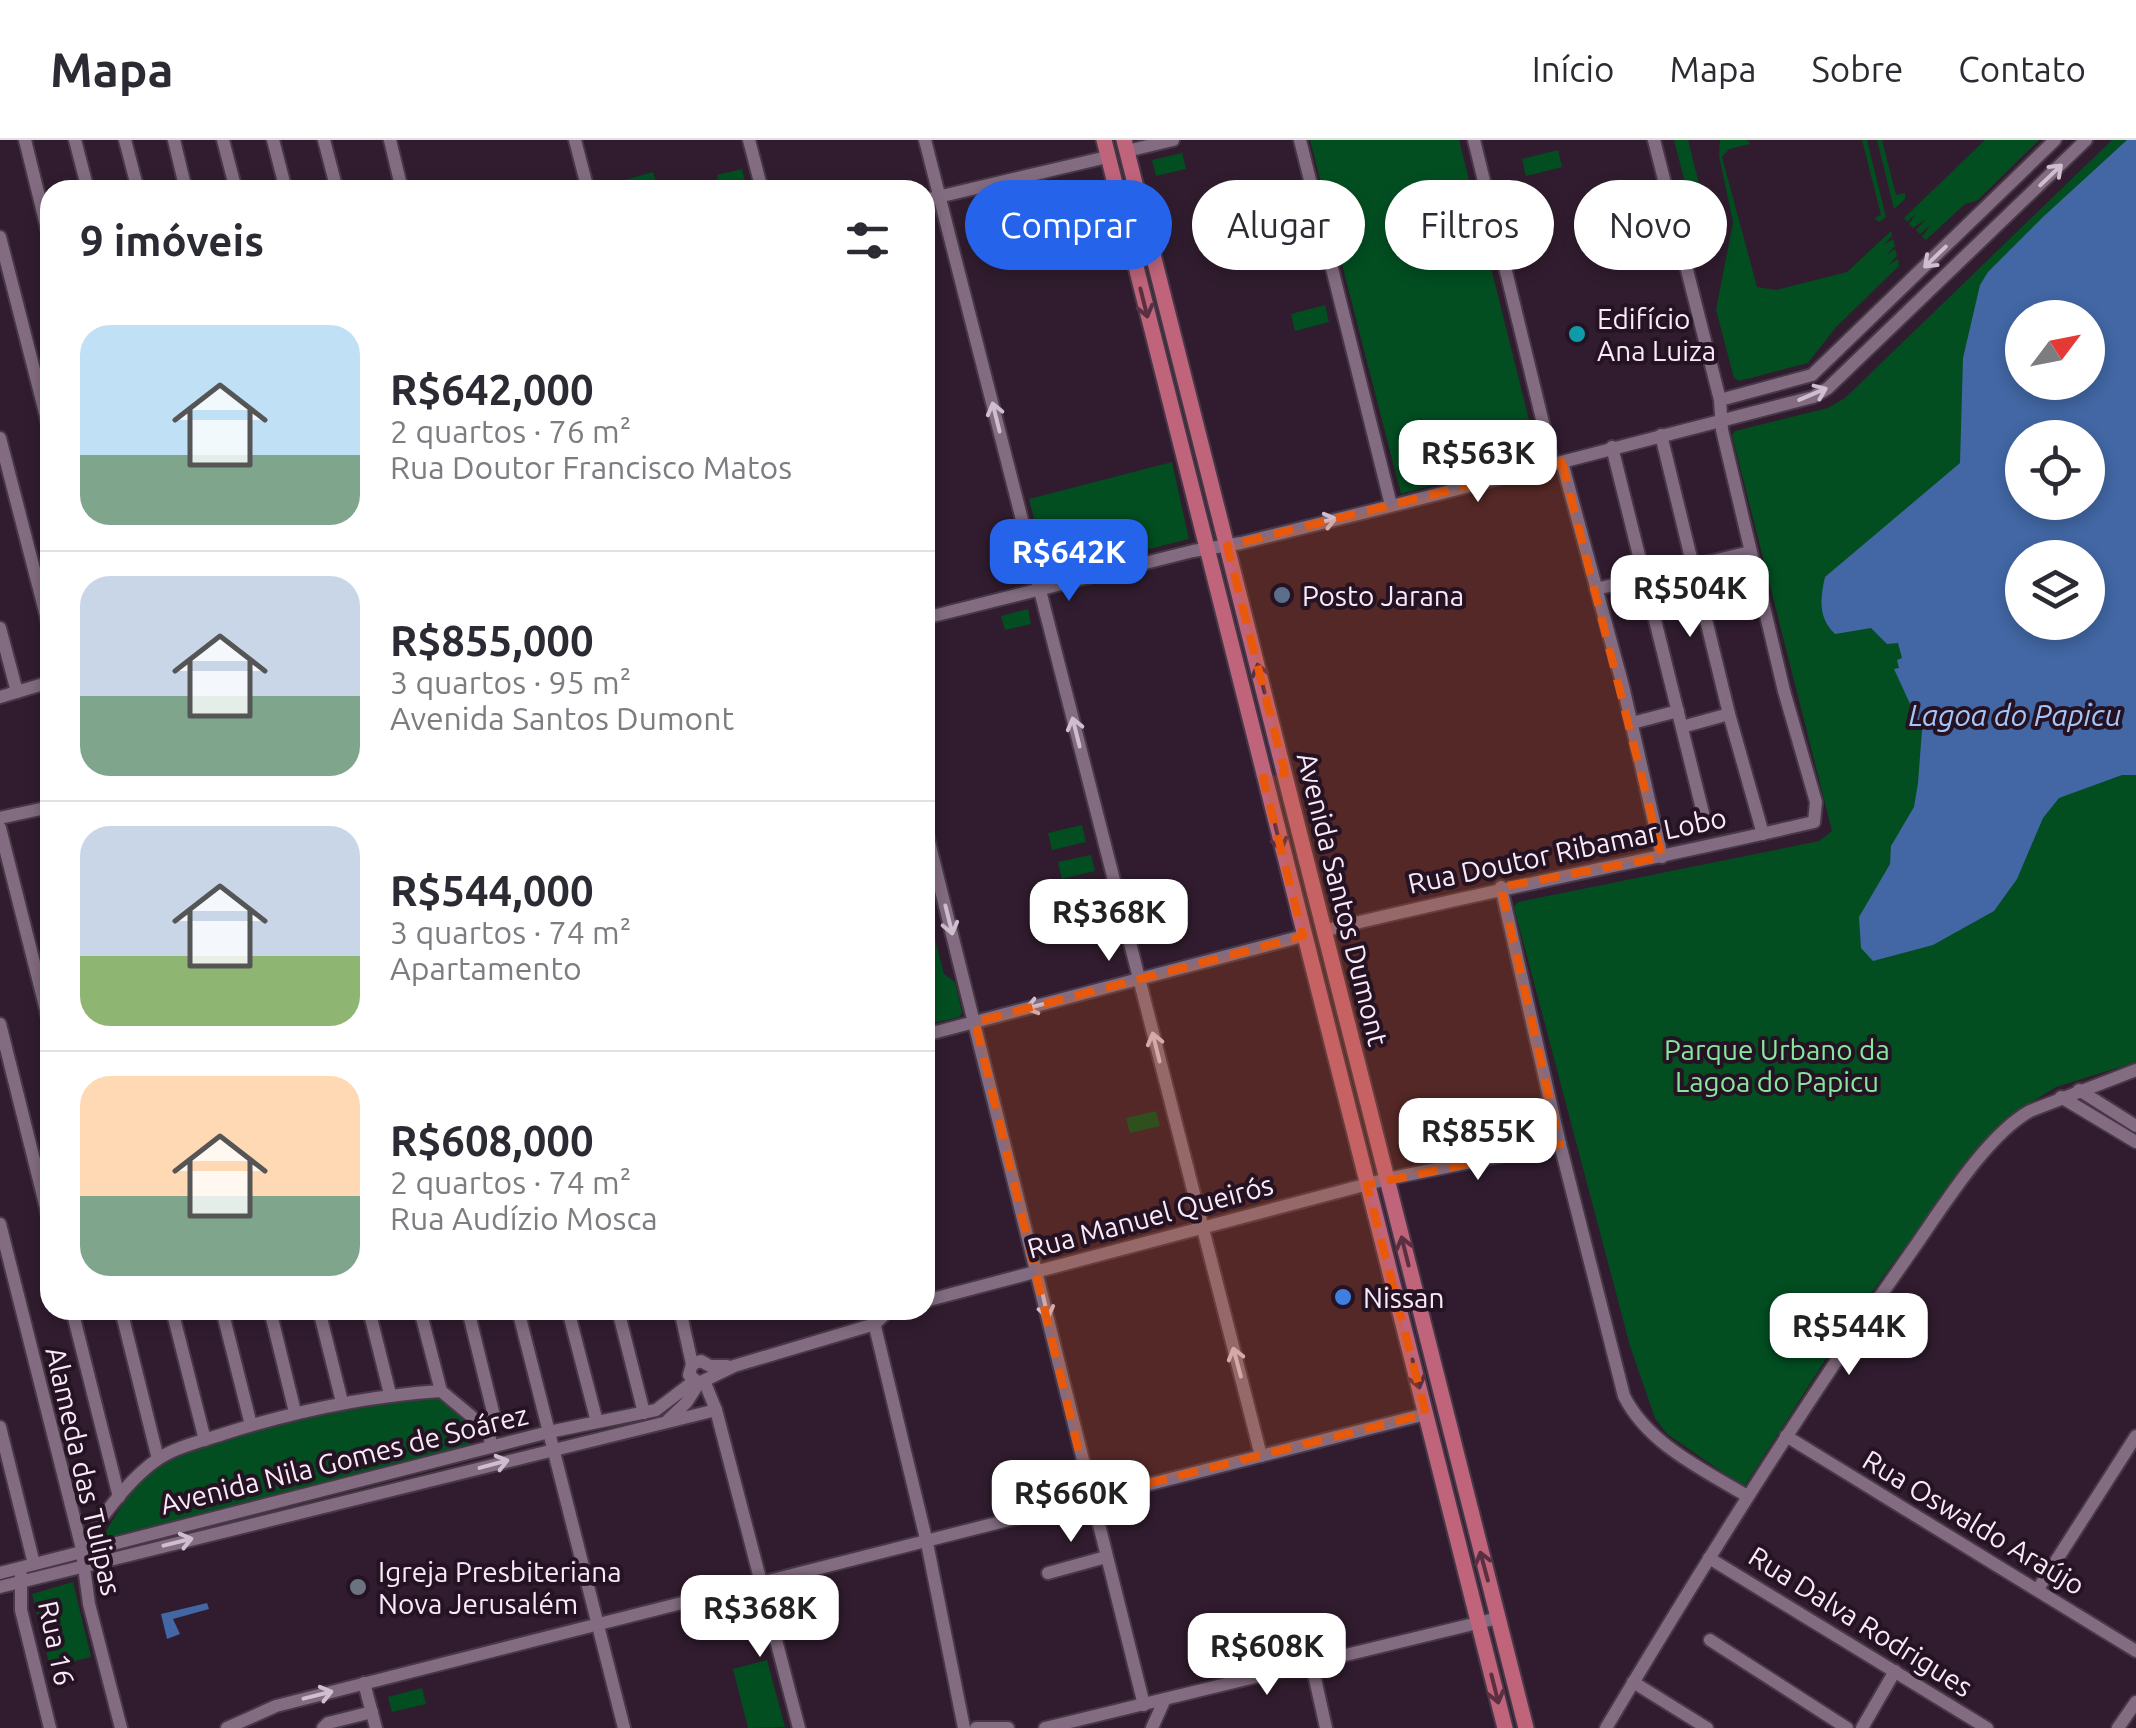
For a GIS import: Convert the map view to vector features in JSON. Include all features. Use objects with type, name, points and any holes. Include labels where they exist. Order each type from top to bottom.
[{"type":"main road","name":"Avenida Santos Dumont","points":[[1126,145],[1526,1728]]},
{"type":"main road","name":"Avenida Santos Dumont","points":[[1105,148],[1505,1728]]},
{"type":"main road","points":[[1159,362],[1180,356]]},
{"type":"main road","points":[[1256,746],[1278,741]]},
{"type":"main road","points":[[1263,778],[1284,773]]},
{"type":"street","points":[[25,140],[40,201]]},
{"type":"street","points":[[75,140],[85,180]]},
{"type":"street","points":[[126,140],[136,180]]},
{"type":"street","points":[[174,140],[184,180]]},
{"type":"street","points":[[223,140],[233,180]]},
{"type":"street","points":[[274,140],[284,180]]},
{"type":"street","points":[[324,140],[334,180]]},
{"type":"street","points":[[390,140],[400,180]]},
{"type":"street","points":[[575,140],[585,180]]},
{"type":"street","points":[[750,140],[760,180]]},
{"type":"street","points":[[925,140],[1262,1456]]},
{"type":"street","points":[[1126,145],[1173,140]]},
{"type":"street","points":[[1300,140],[1391,505]]},
{"type":"street","points":[[1474,140],[1558,463],[1632,723],[1662,857]]},
{"type":"street","points":[[1596,589],[1750,552],[1720,420],[1720,400],[1654,140]]},
{"type":"street","points":[[1720,400],[1812,375],[2055,140]]},
{"type":"street","points":[[935,615],[1227,546],[1813,397],[1828,388],[2086,140]]},
{"type":"street","points":[[935,197],[1105,148]]},
{"type":"street","points":[[0,237],[40,393]]},
{"type":"street","points":[[1661,435],[1729,714],[1763,834]]},
{"type":"street","points":[[0,438],[40,592]]},
{"type":"street","points":[[1612,447],[1704,813]]},
{"type":"street","name":"Rua Doutor Ribamar Lobo","points":[[1326,930],[1501,887],[1662,857],[1814,822],[1816,802],[1750,552]]},
{"type":"street","points":[[0,628],[17,692]]},
{"type":"street","points":[[0,697],[40,685]]},
{"type":"street","points":[[1632,723],[1678,711]]},
{"type":"street","points":[[1682,727],[1729,714]]},
{"type":"street","points":[[0,818],[40,809]]},
{"type":"street","points":[[0,828],[40,986]]},
{"type":"street","points":[[935,865],[1144,1705]]},
{"type":"street","points":[[1501,887],[1560,1144],[1624,1396],[1656,1438],[1746,1496]]},
{"type":"street","points":[[935,1032],[1303,936]]},
{"type":"street","points":[[0,1024],[40,1184]]},
{"type":"street","points":[[1606,1728],[1746,1496],[1861,1322],[1984,1153],[2020,1116],[2136,1070]]},
{"type":"street","points":[[2079,1090],[2136,1126]]},
{"type":"street","points":[[2061,1097],[2136,1142]]},
{"type":"street","name":"Rua Manuel Queirós","points":[[935,1297],[1367,1184],[1560,1144]]},
{"type":"street","name":"Alameda das Tulipas","points":[[0,1224],[82,1555],[89,1604],[120,1728]]},
{"type":"street","points":[[74,1320],[118,1497]]},
{"type":"street","points":[[123,1320],[158,1459]]},
{"type":"street","points":[[175,1320],[205,1440]]},
{"type":"street","points":[[225,1320],[251,1425]]},
{"type":"street","points":[[272,1320],[295,1412]]},
{"type":"street","points":[[322,1320],[342,1402]]},
{"type":"street","points":[[372,1320],[390,1394]]},
{"type":"street","points":[[423,1320],[441,1391],[489,1431]]},
{"type":"street","points":[[470,1320],[494,1416],[489,1431],[491,1447]]},
{"type":"street","points":[[521,1320],[624,1728]]},
{"type":"street","points":[[571,1320],[597,1422]]},
{"type":"street","points":[[621,1320],[644,1412]]},
{"type":"street","points":[[682,1320],[692,1364],[689,1371],[704,1378],[716,1410],[799,1728]]},
{"type":"street","points":[[666,1421],[686,1403],[704,1378],[864,1320]]},
{"type":"street","points":[[874,1320],[927,1543],[964,1728]]},
{"type":"street","name":"Avenida Nila Gomes de Soárez","points":[[0,1573],[20,1575],[82,1555],[491,1447],[644,1412],[671,1402],[704,1378]]},
{"type":"street","points":[[82,1555],[118,1497],[158,1459],[295,1412],[390,1394],[441,1391]]},
{"type":"street","name":"Avenida Nila Gomes de Soárez","points":[[0,1587],[34,1564],[716,1410]]},
{"type":"street","points":[[227,1728],[276,1706],[1426,1414]]},
{"type":"street","points":[[0,1427],[34,1564]]},
{"type":"street","name":"Rua Oswaldo Araújo","points":[[1786,1436],[2136,1651]]},
{"type":"street","points":[[2038,1589],[2136,1436]]},
{"type":"street","points":[[1048,1573],[1106,1557]]},
{"type":"street","name":"Rua Dalva Rodrigues","points":[[1709,1558],[1986,1728]]},
{"type":"street","name":"Rua 16","points":[[20,1575],[21,1610],[50,1728]]},
{"type":"street","points":[[1045,1728],[1498,1618]]},
{"type":"street","points":[[1710,1640],[1847,1728]]},
{"type":"street","points":[[1312,1665],[1326,1728]]},
{"type":"street","points":[[1862,1728],[1894,1670]]},
{"type":"street","points":[[1634,1682],[1706,1728]]},
{"type":"street","points":[[364,1683],[376,1728]]},
{"type":"street","points":[[1152,1728],[1164,1700]]},
{"type":"street","points":[[2118,1728],[2136,1702]]},
{"type":"street","points":[[1116,1728],[1121,1710]]},
{"type":"street","points":[[323,1728],[328,1723],[372,1712]]},
{"type":"street","points":[[976,1728],[1008,1728]]},
{"type":"highlighted area","points":[[1562,462],[1662,857],[1501,887],[1560,1144],[1367,1185],[1426,1414],[1090,1498],[975,1022],[1303,936],[1263,778],[1285,773],[1227,546]]},
{"type":"green space","points":[[1310,140],[1459,140],[1469,180],[1385,180],[1385,270],[1492,270],[1538,456],[1401,494],[1343,270],[1365,270],[1365,180],[1320,180]]},
{"type":"green space","points":[[1674,140],[1688,140],[1698,180],[1684,180]]},
{"type":"green space","points":[[1720,140],[1747,140],[1750,144],[1729,149],[1722,157],[1757,287],[1776,290],[1847,272],[1891,231],[1892,236],[1883,245],[1893,239],[1895,246],[1886,255],[1895,249],[1897,256],[1888,265],[1898,259],[1899,266],[1836,327],[1808,363],[1739,381],[1734,378],[1716,310],[1724,270],[1727,270],[1733,222],[1719,156]]},
{"type":"green space","points":[[1862,140],[1867,140],[1886,217],[1879,222],[1874,218],[1881,215]]},
{"type":"green space","points":[[1877,140],[1882,140],[1896,195],[1905,193],[1905,199],[1894,209]]},
{"type":"green space","points":[[1985,140],[2039,140],[1978,200],[1965,204],[1926,240],[1922,237],[1930,225],[1920,234],[1916,230],[1926,219],[1913,228],[1909,224],[1916,214],[1907,222],[1904,218]]},
{"type":"green space","name":"Parque Urbano da Lagoa do Papicu","points":[[2112,140],[2136,140],[2136,1062],[2056,1087],[2009,1116],[1840,1337],[1744,1487],[1667,1434],[1655,1418],[1630,1346],[1514,907],[1518,902],[1819,841],[1832,831],[1732,435],[1735,431],[1828,408],[1845,398]]},
{"type":"green space","points":[[1558,150],[1562,167],[1526,176],[1522,159]]},
{"type":"green space","points":[[1182,153],[1186,169],[1156,176],[1152,160]]},
{"type":"green space","points":[[742,169],[745,180],[718,180],[717,175]]},
{"type":"green space","points":[[653,172],[655,180],[624,180]]},
{"type":"green space","points":[[1325,305],[1329,322],[1295,331],[1291,314]]},
{"type":"green space","points":[[1172,462],[1189,539],[1048,574],[1029,499]]},
{"type":"green space","points":[[1028,609],[1031,624],[1005,630],[1001,616]]},
{"type":"green space","points":[[1082,825],[1086,842],[1052,850],[1048,833]]},
{"type":"green space","points":[[1091,855],[1095,871],[1062,879],[1058,862]]},
{"type":"green space","points":[[935,939],[944,974],[955,982],[960,1017],[935,1023]]},
{"type":"green space","points":[[1156,1111],[1160,1126],[1130,1133],[1126,1118]]},
{"type":"green space","points":[[435,1396],[470,1424],[469,1446],[100,1540],[145,1476],[186,1452],[308,1414],[357,1404]]},
{"type":"green space","points":[[73,1582],[91,1657],[50,1667],[32,1594]]},
{"type":"green space","points":[[767,1660],[785,1727],[748,1728],[733,1669]]},
{"type":"green space","points":[[422,1688],[426,1704],[392,1712],[388,1697]]},
{"type":"water","name":"Lagoa do Papicu","points":[[2127,140],[2136,140],[2136,775],[2122,775],[2059,798],[2043,818],[2017,879],[1994,911],[1933,945],[1873,961],[1861,948],[1859,917],[1890,864],[1891,846],[1914,807],[1922,730],[1894,669],[1899,668],[1897,660],[1902,658],[1898,643],[1887,644],[1871,628],[1835,634],[1826,621],[1822,593],[1825,577],[1960,463],[1963,358],[1980,285],[1988,272]]},
{"type":"water","points":[[207,1603],[209,1609],[173,1619],[180,1634],[167,1639],[161,1614]]},
{"type":"place","name":"Edifício Ana Luiza","points":[[1577,334]]},
{"type":"place","name":"Posto Jarana","points":[[1282,595]]},
{"type":"place","name":"Nissan","points":[[1343,1297]]},
{"type":"place","name":"Igreja Presbiteriana Nova Jerusalém","points":[[358,1587]]}]
